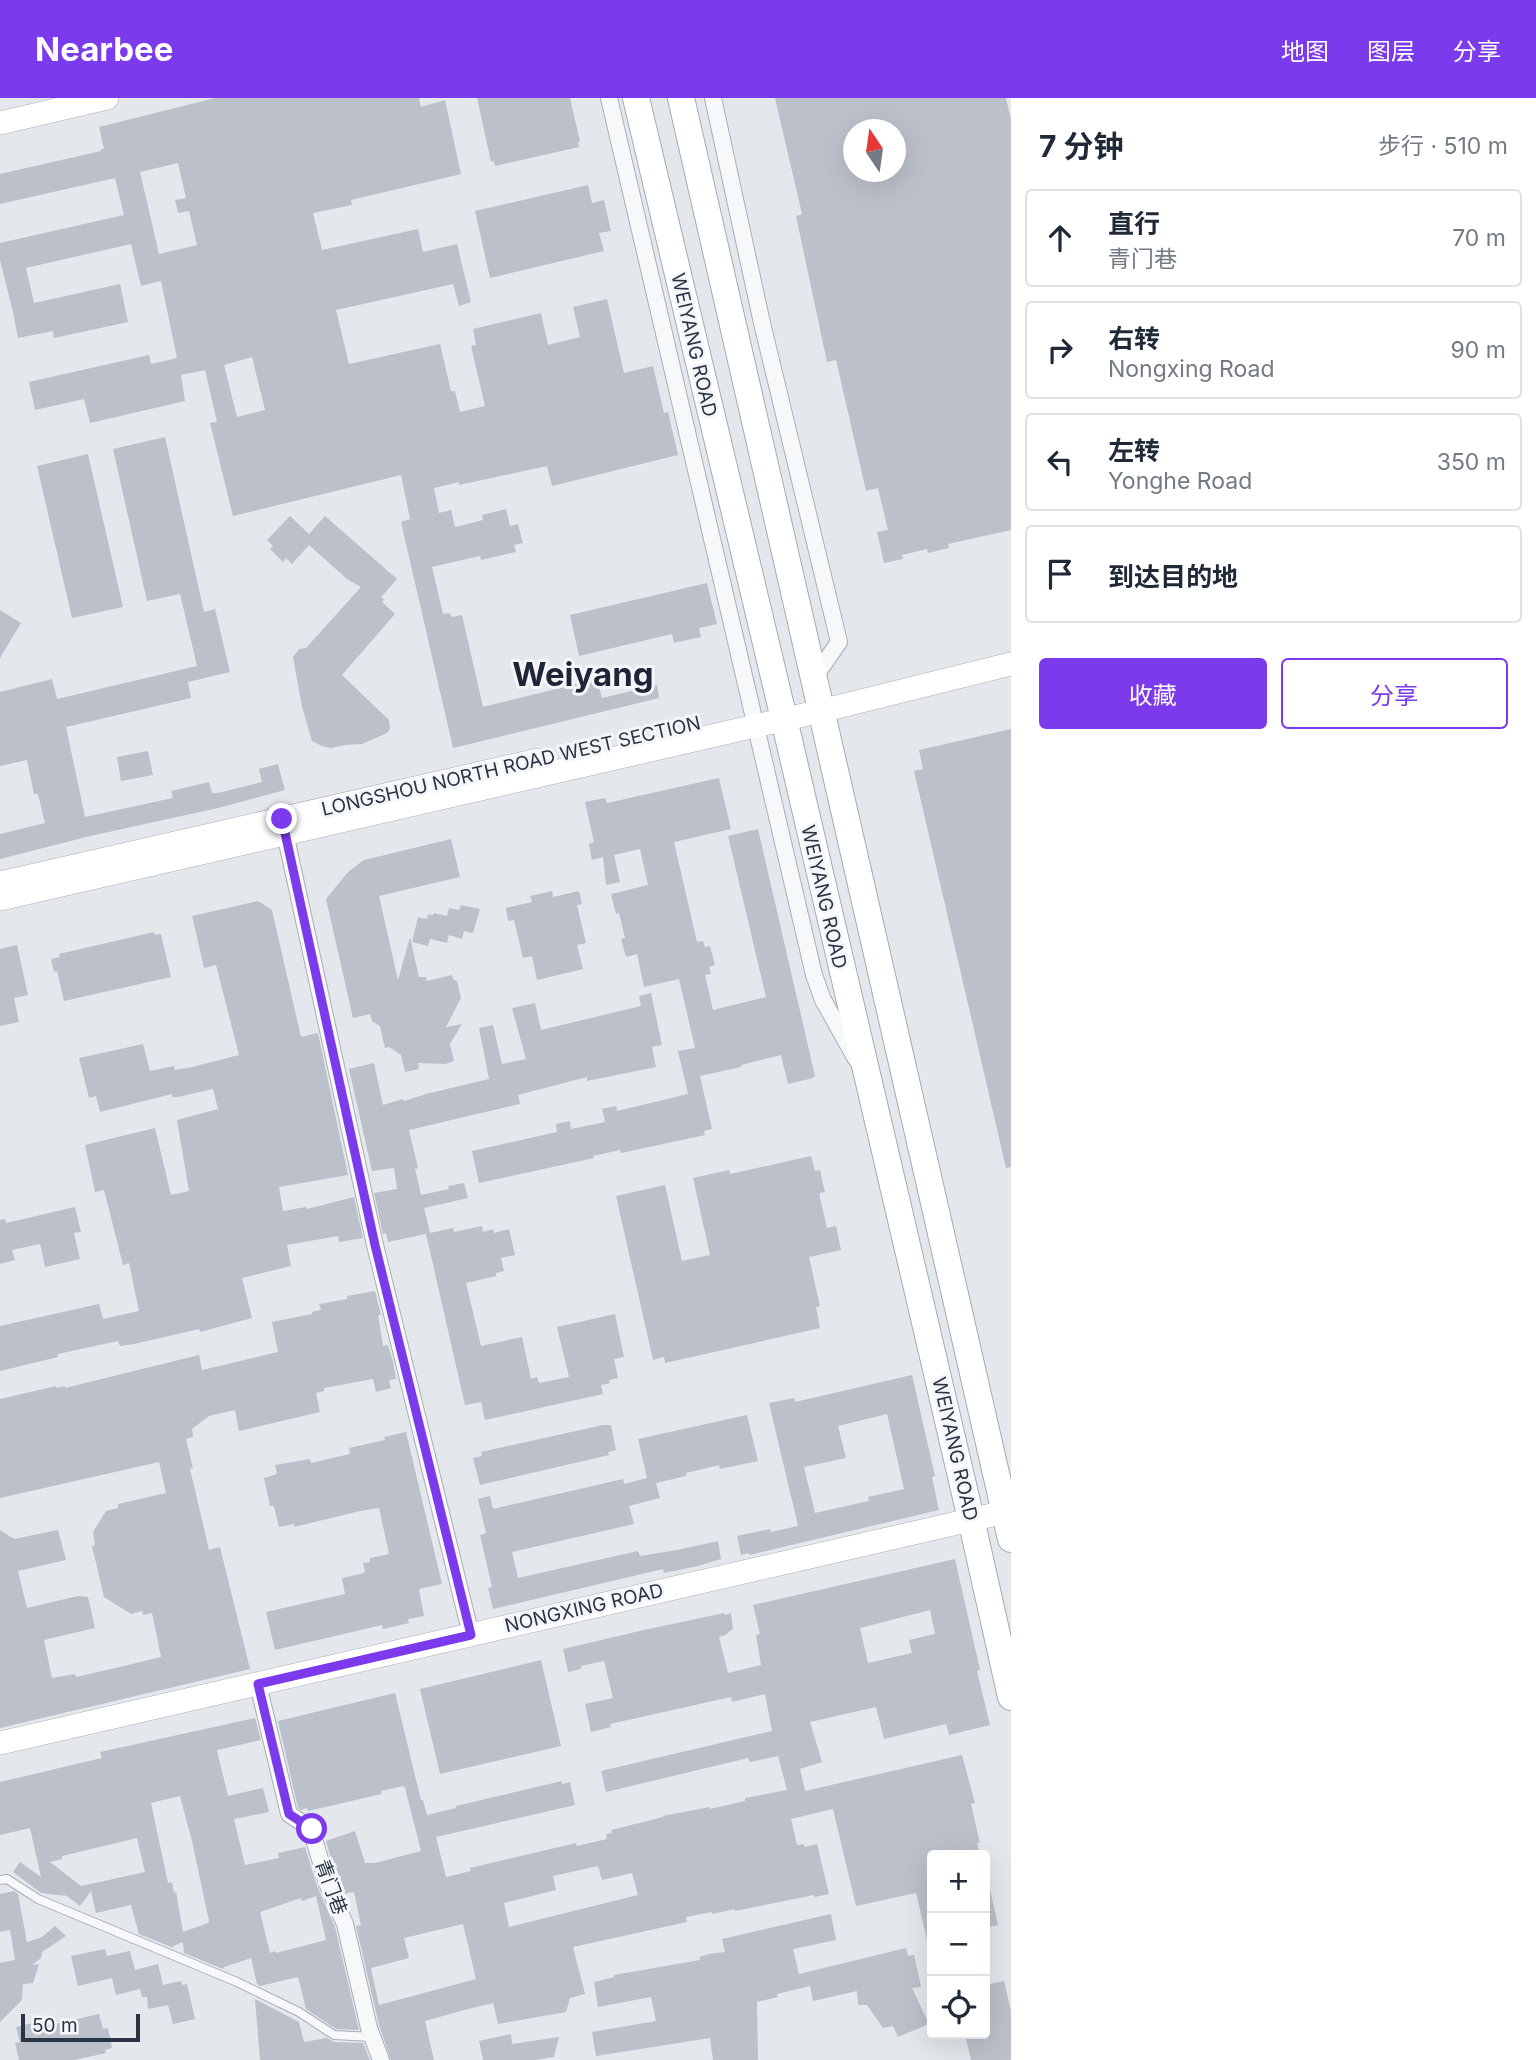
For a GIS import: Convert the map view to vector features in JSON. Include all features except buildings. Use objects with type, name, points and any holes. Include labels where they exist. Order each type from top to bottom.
[{"type":"main road","name":"WEIYANG ROAD","points":[[636,98],[782,711],[1011,1697]]},
{"type":"main road","name":"WEIYANG ROAD","points":[[681,98],[817,695],[1008,1511],[1011,1539]]},
{"type":"street","points":[[0,123],[107,98]]},
{"type":"street","points":[[609,98],[814,975],[823,1000],[850,1047],[870,1091]]},
{"type":"street","points":[[713,98],[762,323],[839,642],[817,695]]},
{"type":"street","name":"LONGSHOU NORTH ROAD WEST SECTION","points":[[0,899],[284,827],[754,718],[782,711],[817,695],[1011,664]]},
{"type":"street","points":[[284,827],[375,1245],[471,1635]]},
{"type":"street","name":"LONGSHOU NORTH ROAD WEST SECTION","points":[[0,883],[284,827]]},
{"type":"street","name":"NONGXING ROAD","points":[[0,1744],[1008,1511]]},
{"type":"street","name":"青门巷","points":[[258,1684],[289,1814],[312,1829],[327,1883],[345,1924],[381,2060]]},
{"type":"lane","points":[[0,1880],[7,1879],[38,1899],[237,1982],[299,2012],[334,2035],[373,2037]]},
{"type":"district","name":"Weiyang","points":[[583,674]]},
{"type":"route","points":[[282,819],[375,1245],[471,1635],[258,1684],[289,1814],[312,1829]]}]
